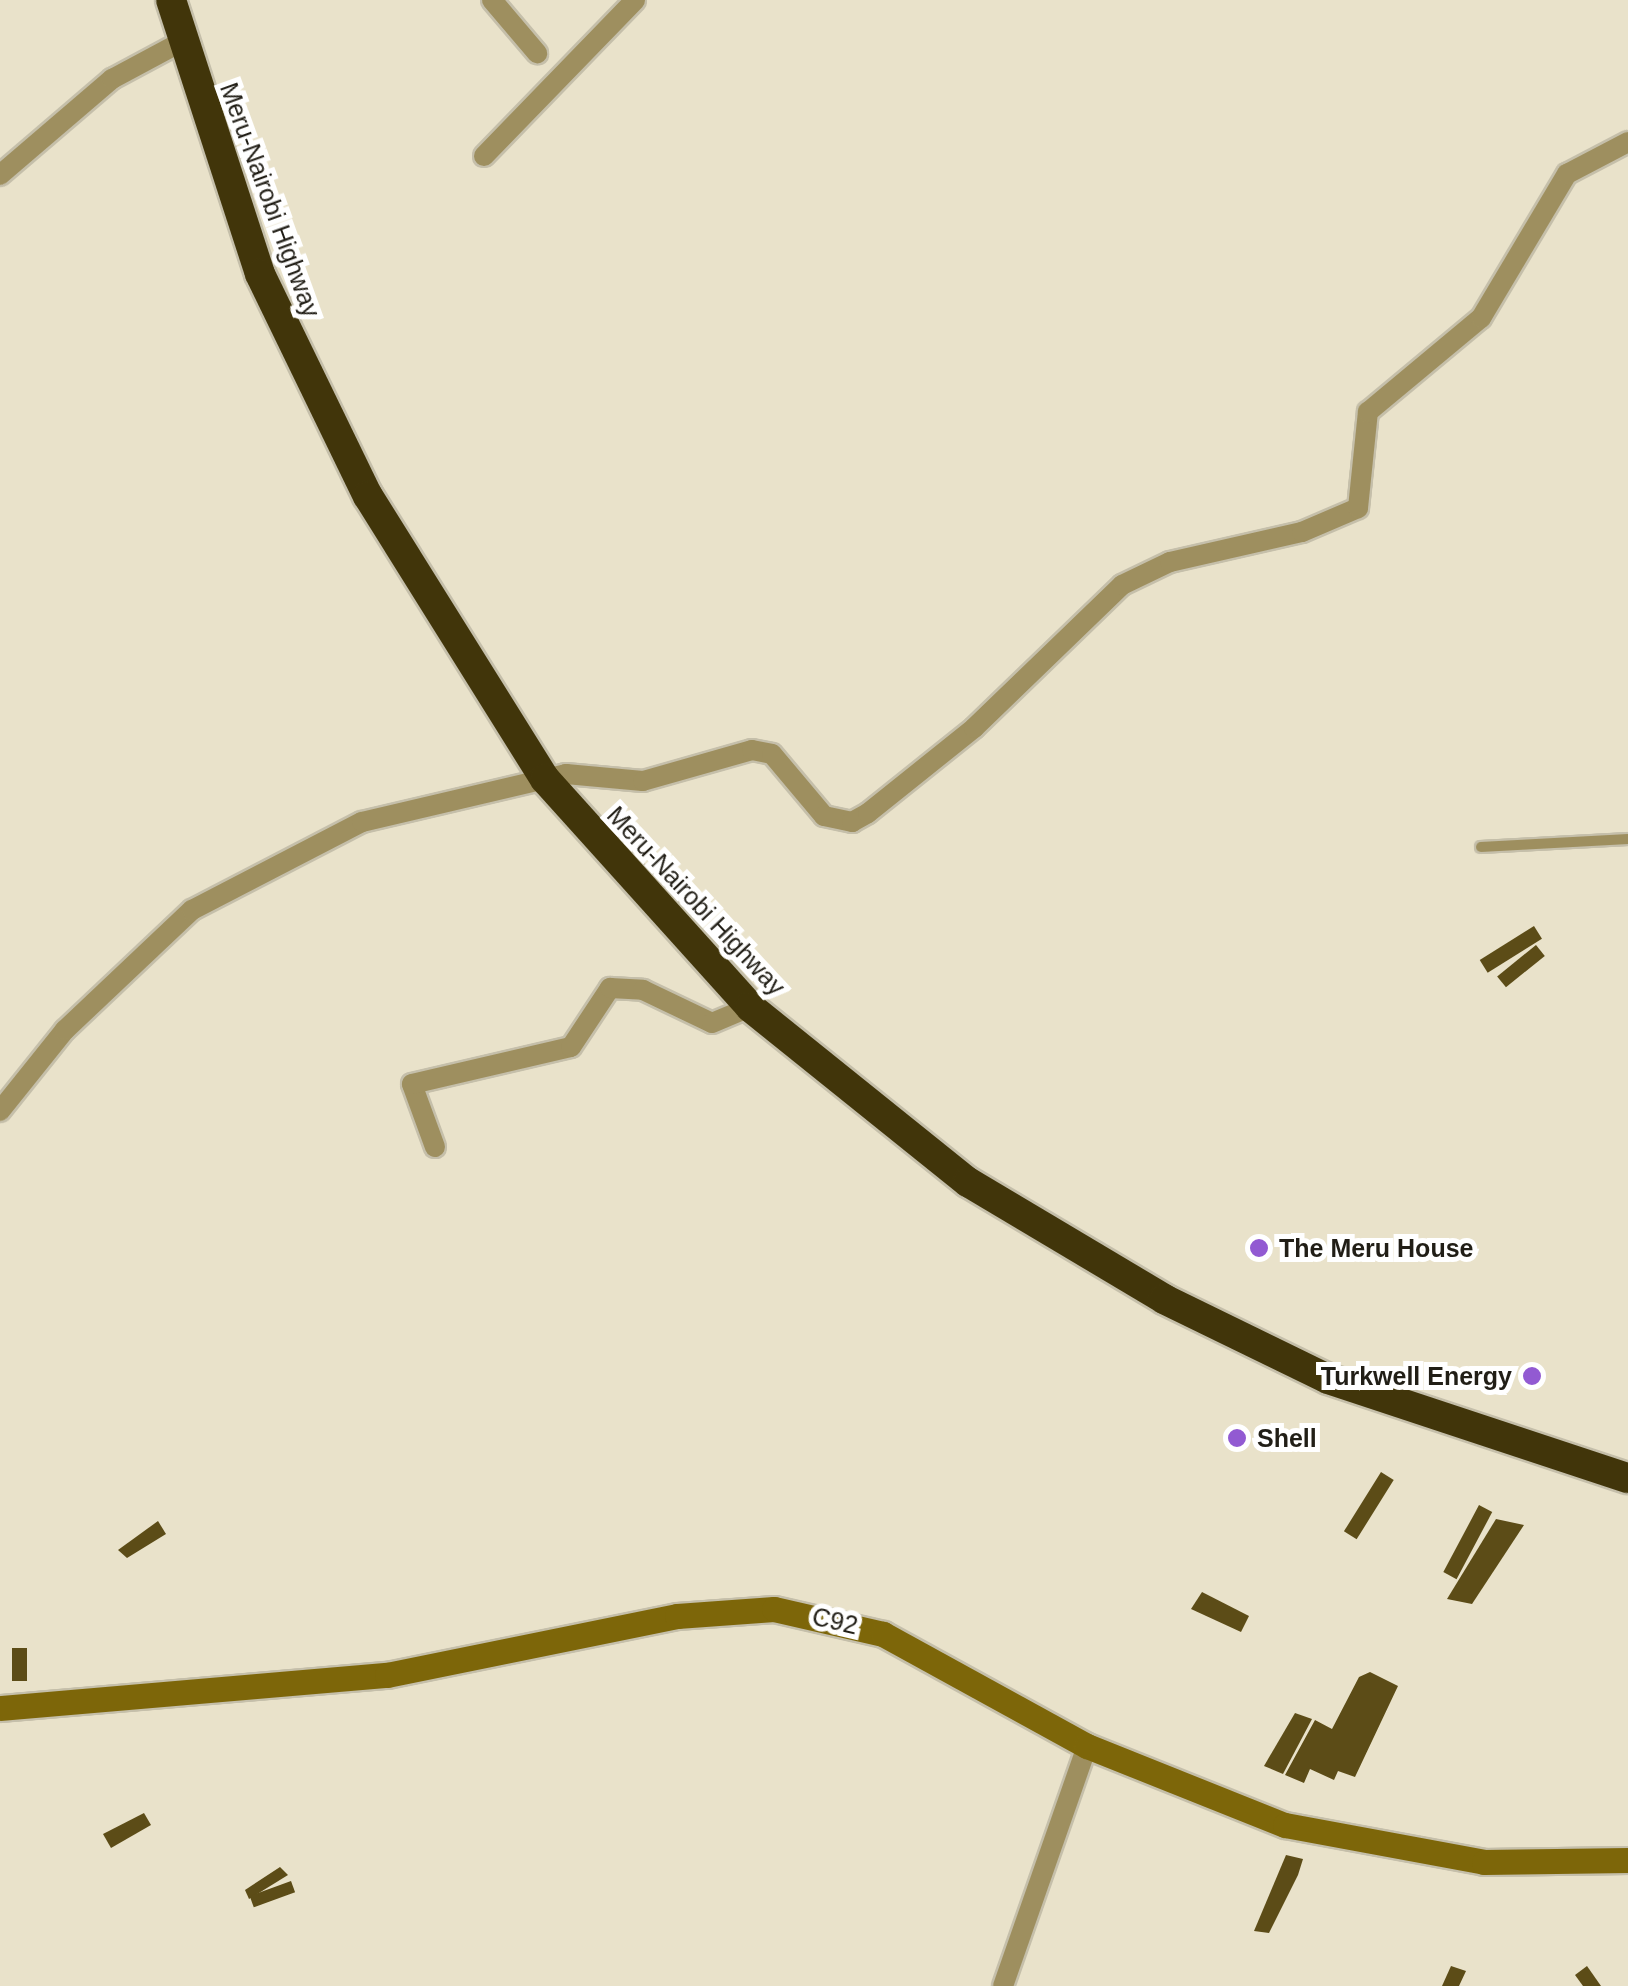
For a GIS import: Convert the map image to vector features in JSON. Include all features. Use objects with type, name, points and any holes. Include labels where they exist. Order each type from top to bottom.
[{"type":"highway","name":"Meru-Nairobi Highway","points":[[170,0],[260,274],[307,380],[368,496],[545,779],[750,1008],[968,1182],[1164,1299],[1328,1379],[1628,1478]]},
{"type":"main road","name":"C92","points":[[0,1708],[388,1675],[677,1616],[774,1609],[882,1634],[1086,1746],[1234,1809],[1385,1849],[1506,1864],[1628,1860]]},
{"type":"street","points":[[492,0],[537,52]]},
{"type":"street","points":[[484,156],[635,0]]},
{"type":"street","points":[[0,175],[112,79],[183,41]]},
{"type":"street","points":[[0,1111],[66,1030],[158,938],[224,891],[362,822],[545,779],[643,780],[762,751],[785,766],[824,816],[852,822],[868,813],[974,728],[1122,585],[1170,562],[1302,532],[1358,508],[1368,412],[1481,318],[1568,174],[1628,142]]},
{"type":"street","points":[[435,1147],[412,1084],[571,1047],[610,988],[643,990],[712,1023],[750,1008]]},
{"type":"street","points":[[1003,1986],[1086,1746]]},
{"type":"lane","points":[[1481,847],[1628,838]]},
{"type":"building","points":[[1534,926],[1542,939],[1488,973],[1480,960]]},
{"type":"building","points":[[1536,945],[1545,956],[1506,987],[1497,976]]},
{"type":"building","points":[[1381,1472],[1394,1480],[1357,1539],[1344,1531]]},
{"type":"building","points":[[1479,1505],[1492,1512],[1457,1579],[1443,1572]]},
{"type":"building","points":[[1496,1519],[1524,1525],[1472,1604],[1447,1599]]},
{"type":"building","points":[[158,1521],[166,1534],[127,1558],[118,1550]]},
{"type":"building","points":[[1202,1592],[1249,1616],[1241,1632],[1191,1609]]},
{"type":"building","points":[[12,1648],[27,1648],[27,1681],[12,1681]]},
{"type":"building","points":[[1370,1672],[1398,1686],[1355,1777],[1338,1771],[1334,1780],[1310,1769],[1304,1783],[1285,1775],[1315,1720],[1332,1729],[1359,1677]]},
{"type":"building","points":[[1295,1713],[1312,1719],[1283,1774],[1264,1766]]},
{"type":"building","points":[[144,1813],[151,1825],[111,1848],[103,1834]]},
{"type":"building","points":[[1286,1855],[1303,1859],[1298,1875],[1269,1933],[1254,1931]]},
{"type":"building","points":[[280,1867],[288,1875],[249,1899],[245,1890]]},
{"type":"building","points":[[291,1881],[295,1892],[254,1907],[250,1896]]},
{"type":"building","points":[[1451,1966],[1466,1971],[1459,1986],[1442,1986]]},
{"type":"building","points":[[1587,1966],[1601,1986],[1583,1986],[1575,1975]]},
{"type":"place","name":"The Meru House","points":[[1259,1248]]},
{"type":"place","name":"Turkwell Energy","points":[[1532,1376]]},
{"type":"place","name":"Shell","points":[[1237,1438]]}]
